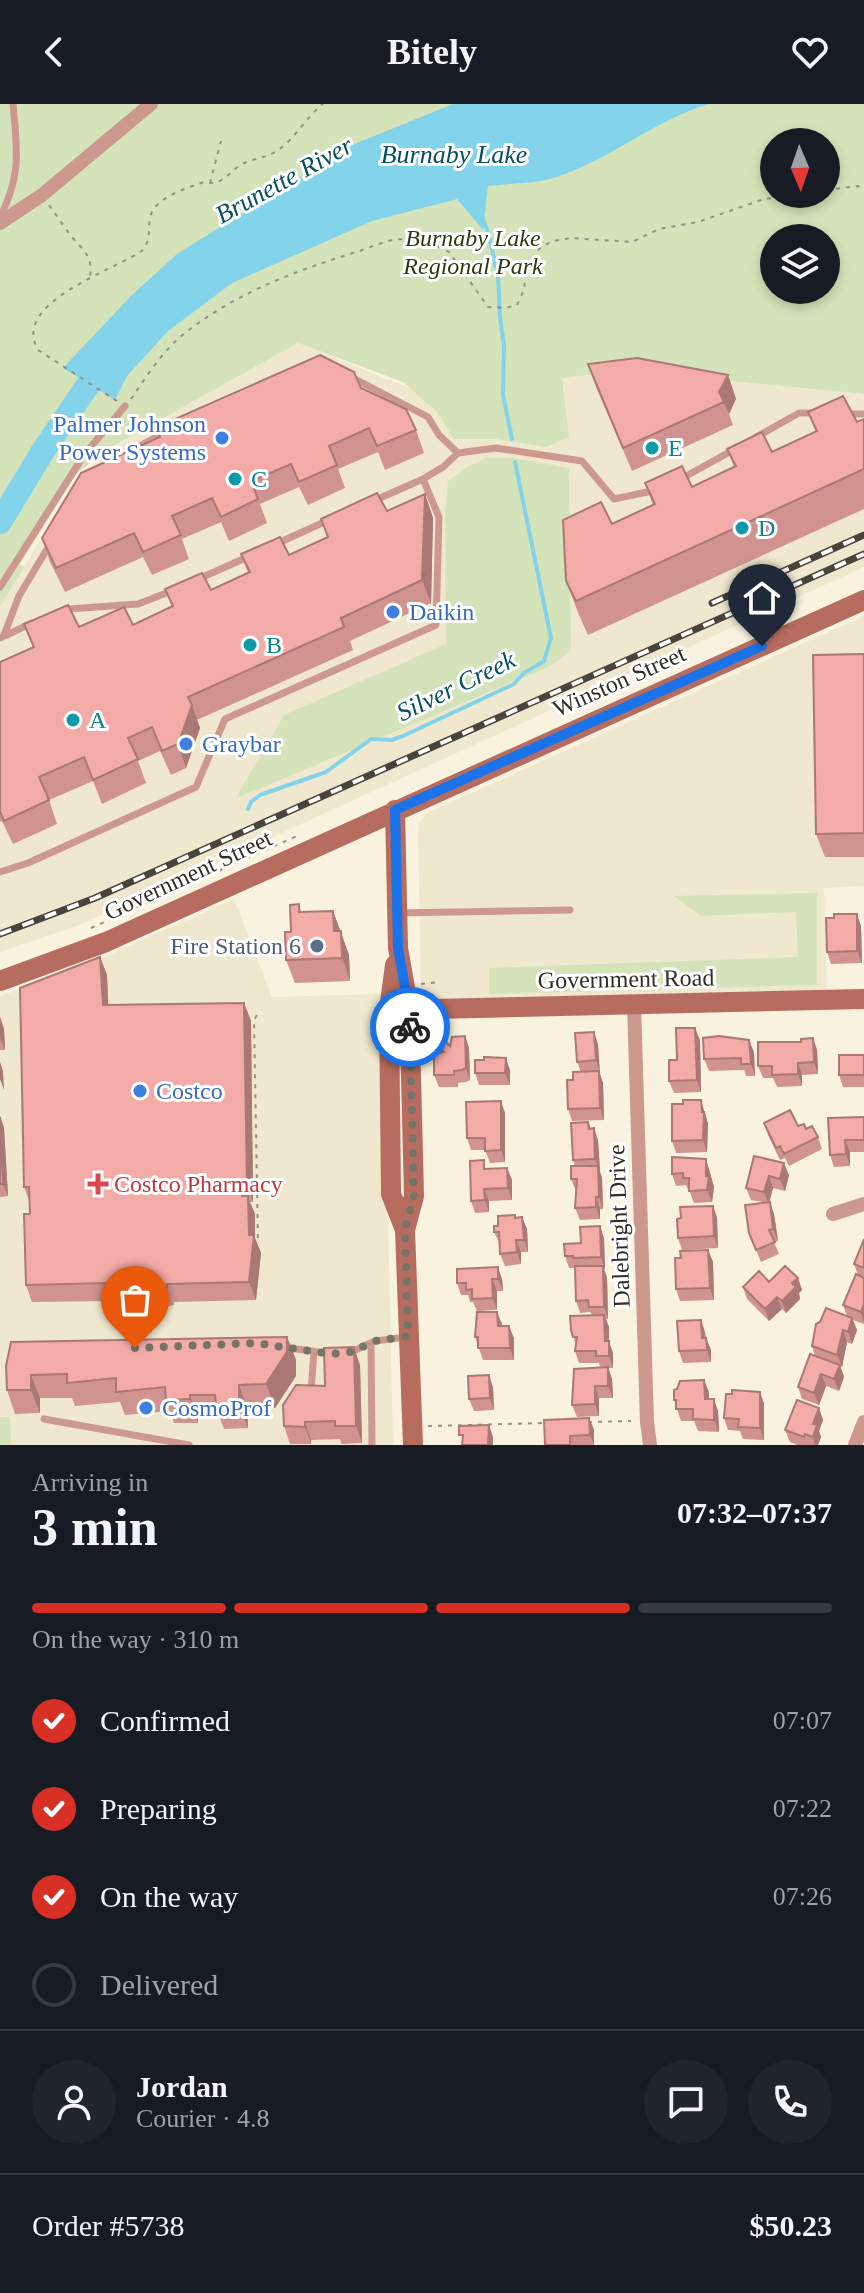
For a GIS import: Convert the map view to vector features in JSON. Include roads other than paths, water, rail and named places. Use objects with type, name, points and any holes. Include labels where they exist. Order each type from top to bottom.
[{"type":"street","points":[[0,220],[42,195],[151,104]]},
{"type":"street","name":"Winston Street","points":[[395,810],[864,600]]},
{"type":"street","points":[[395,810],[399,1010],[414,1196],[405,1230],[413,1445]]},
{"type":"street","name":"Government Street","points":[[0,981],[106,942],[395,810]]},
{"type":"street","name":"Government Road","points":[[399,1010],[864,999]]},
{"type":"street","name":"Dalebright Drive","points":[[634,1005],[650,1445]]},
{"type":"street","points":[[833,1214],[864,1204]]},
{"type":"street","points":[[855,1445],[864,1422]]},
{"type":"lane","points":[[0,220],[12,193],[16,173],[13,104]]},
{"type":"lane","points":[[344,373],[428,417],[439,435],[458,453]]},
{"type":"lane","points":[[0,587],[84,455],[125,406]]},
{"type":"lane","points":[[366,504],[423,479],[458,453],[496,448],[582,461],[614,499],[664,488],[799,413],[825,413]]},
{"type":"lane","points":[[838,414],[864,414]]},
{"type":"lane","points":[[122,455],[172,429]]},
{"type":"lane","points":[[0,872],[28,863],[196,787],[225,719],[436,625],[439,517],[423,479]]},
{"type":"lane","points":[[269,548],[337,516]]},
{"type":"lane","points":[[2,636],[19,596],[58,531]]},
{"type":"lane","points":[[193,581],[256,553]]},
{"type":"lane","points":[[56,614],[69,609],[138,604],[181,587]]},
{"type":"lane","points":[[2,636],[43,619]]},
{"type":"lane","points":[[397,913],[570,910]]},
{"type":"lane","points":[[273,1345],[314,1352],[351,1352],[371,1343],[408,1336]]},
{"type":"lane","points":[[371,1343],[372,1445]]},
{"type":"lane","points":[[302,1399],[311,1391],[314,1352]]},
{"type":"lane","points":[[44,1419],[189,1445]]},
{"type":"water","name":"Burnaby Lake","points":[[453,104],[709,104],[669,120],[571,172],[543,181],[488,186],[483,230],[457,199],[372,221],[232,283],[168,331],[127,376],[115,400],[63,368],[131,296],[177,254],[352,145]]},
{"type":"waterway","name":"Silver Creek","points":[[482,217],[498,276],[504,346],[503,395],[512,439]]},
{"type":"waterway","name":"Brunette River","points":[[0,522],[43,451],[107,357]]},
{"type":"waterway","name":"Silver Creek","points":[[248,809],[260,795],[326,772],[371,739],[392,740],[403,736],[514,684],[524,673],[544,661],[551,638],[515,462]]},
{"type":"waterway","name":"Silver Creek","points":[[234,862],[235,848]]},
{"type":"railway","points":[[712,603],[864,535]]},
{"type":"railway","points":[[0,934],[95,898],[864,554]]},
{"type":"place","name":"Palmer Johnson Power Systems","points":[[222,438]]},
{"type":"place","name":"E","points":[[652,448]]},
{"type":"place","name":"C","points":[[235,479]]},
{"type":"place","name":"D","points":[[742,528]]},
{"type":"place","name":"Daikin","points":[[393,612]]},
{"type":"place","name":"B","points":[[250,645]]},
{"type":"place","name":"A","points":[[73,720]]},
{"type":"place","name":"Graybar","points":[[186,744]]},
{"type":"place","name":"Fire Station 6","points":[[317,946]]},
{"type":"place","name":"Costco","points":[[140,1091]]},
{"type":"place","name":"Costco Pharmacy","points":[[98,1184]]},
{"type":"place","name":"CosmoProf","points":[[146,1408]]},
{"type":"park label","name":"Burnaby Lake Regional Park","points":[[473,252]]}]
